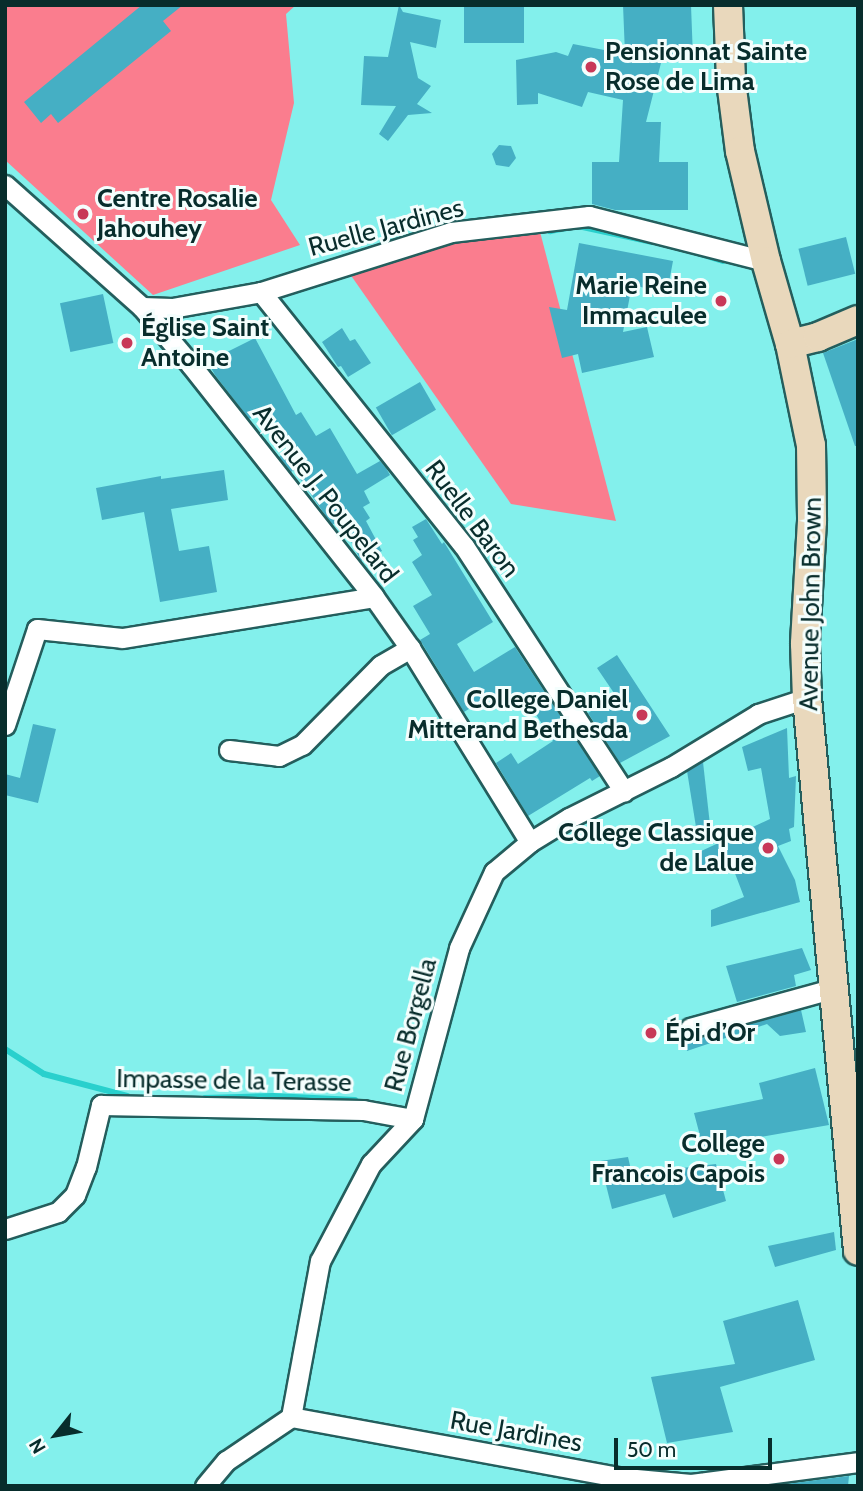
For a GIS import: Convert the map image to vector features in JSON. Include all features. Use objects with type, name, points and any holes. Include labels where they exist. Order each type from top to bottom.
[{"type":"main road","name":"Avenue John Brown","points":[[728,5],[735,118],[766,261],[790,344],[807,418],[812,466],[805,644],[807,698],[832,989],[849,1085],[858,1251]]},
{"type":"main road","points":[[790,344],[818,337],[858,320]]},
{"type":"street","name":"Avenue J. Poupelard","points":[[5,185],[142,307],[374,597],[410,649],[530,842]]},
{"type":"street","name":"Ruelle Jardines","points":[[142,307],[172,308],[261,292],[451,232],[589,216],[766,261]]},
{"type":"street","name":"Ruelle Baron","points":[[261,292],[464,546],[624,791]]},
{"type":"street","points":[[5,725],[37,629],[122,638],[374,597]]},
{"type":"street","points":[[229,750],[279,756],[302,745],[381,665],[410,649]]},
{"type":"street","name":"Rue Borgella","points":[[292,1417],[320,1261],[371,1164],[413,1119],[459,948],[494,872],[530,842],[671,767],[758,714],[807,698]]},
{"type":"street","points":[[690,1028],[832,989]]},
{"type":"street","name":"Impasse de la Terasse","points":[[5,1229],[58,1212],[75,1195],[86,1167],[101,1105],[363,1110],[413,1119]]},
{"type":"street","points":[[205,1486],[226,1461],[292,1417]]},
{"type":"street","name":"Rue Jardines","points":[[292,1417],[625,1478],[691,1484],[858,1462]]},
{"type":"shaded area","points":[[5,5],[296,5],[286,14],[294,103],[271,200],[300,245],[153,295],[5,160]]},
{"type":"shaded area","points":[[539,228],[616,521],[511,504],[345,267],[453,235]]},
{"type":"building","points":[[142,5],[183,5],[163,21],[171,31],[58,123],[51,114],[41,123],[24,102]]},
{"type":"building","points":[[399,5],[403,12],[441,20],[436,48],[410,42],[418,78],[431,86],[417,104],[432,113],[408,115],[388,141],[379,134],[396,106],[361,105],[364,56],[388,57]]},
{"type":"building","points":[[464,5],[524,5],[524,43],[464,43]]},
{"type":"building","points":[[623,5],[691,5],[693,58],[662,59],[646,122],[661,122],[659,162],[688,162],[688,210],[615,210],[592,204],[592,162],[619,162],[623,100],[588,92],[582,107],[538,93],[538,104],[517,105],[516,60],[556,52],[568,56],[573,44],[625,54]]},
{"type":"building","points":[[499,145],[511,146],[516,158],[509,167],[496,165],[492,154]]},
{"type":"building","points":[[846,237],[855,274],[808,286],[798,249]]},
{"type":"building","points":[[579,243],[673,261],[667,293],[632,285],[623,332],[647,327],[654,357],[582,373],[578,354],[562,358],[549,307],[567,310]]},
{"type":"building","points":[[103,294],[113,343],[70,352],[60,303]]},
{"type":"building","points":[[342,328],[350,341],[355,339],[371,363],[348,377],[322,342]]},
{"type":"building","points":[[255,338],[296,415],[301,412],[316,436],[330,428],[357,474],[380,461],[386,468],[390,475],[364,491],[370,503],[363,507],[370,518],[366,521],[382,551],[361,561],[340,520],[332,525],[294,470],[291,472],[279,457],[291,447],[267,409],[249,419],[215,375],[210,366],[221,360],[219,356]]},
{"type":"building","points":[[858,339],[858,446],[855,446],[823,353]]},
{"type":"building","points":[[420,382],[436,410],[392,435],[376,408]]},
{"type":"building","points":[[224,470],[228,500],[171,509],[179,551],[209,546],[217,592],[160,602],[144,512],[102,520],[96,488],[161,476],[161,479]]},
{"type":"building","points":[[426,519],[442,544],[444,542],[493,622],[457,644],[474,672],[515,647],[600,776],[592,781],[590,778],[528,816],[496,763],[511,753],[518,764],[553,741],[524,696],[501,709],[493,694],[464,712],[420,640],[430,634],[413,606],[432,595],[412,562],[422,555],[413,540],[418,537],[412,527]]},
{"type":"building","points":[[617,655],[670,736],[620,763],[588,713],[616,696],[597,668]]},
{"type":"building","points":[[33,724],[56,729],[38,803],[5,795],[5,774],[20,778]]},
{"type":"building","points":[[787,728],[789,778],[796,776],[794,827],[789,829],[791,841],[778,846],[795,880],[800,902],[711,927],[711,910],[744,897],[731,863],[701,874],[697,853],[770,819],[761,768],[748,771],[742,747]]},
{"type":"building","points":[[703,762],[710,825],[696,827],[687,771]]},
{"type":"building","points":[[802,948],[811,970],[794,975],[796,986],[737,1002],[726,966]]},
{"type":"building","points":[[801,1010],[806,1032],[780,1036],[767,1024],[687,1051],[685,1039],[693,1040]]},
{"type":"building","points":[[815,1068],[829,1125],[703,1147],[694,1113],[763,1099],[759,1083]]},
{"type":"building","points":[[628,1157],[632,1174],[716,1164],[726,1201],[673,1218],[665,1194],[612,1209],[600,1161]]},
{"type":"building","points":[[834,1232],[836,1250],[775,1267],[768,1246]]},
{"type":"building","points":[[798,1300],[815,1360],[720,1387],[733,1432],[667,1443],[651,1377],[735,1364],[723,1321]]},
{"type":"building","points":[[849,1476],[848,1486],[786,1486],[786,1484]]},
{"type":"waterway","points":[[543,228],[550,231],[578,226],[652,242]]},
{"type":"waterway","points":[[697,253],[723,261]]},
{"type":"waterway","points":[[5,1049],[44,1074],[127,1096]]},
{"type":"waterway","points":[[205,1098],[273,1096],[355,1100]]},
{"type":"place","name":"Pensionnat Sainte Rose de Lima","points":[[591,67]]},
{"type":"place","name":"Centre Rosalie Jahouhey","points":[[83,214]]},
{"type":"place","name":"Marie Reine Immaculee","points":[[721,301]]},
{"type":"place","name":"Église Saint Antoine","points":[[127,343]]},
{"type":"place","name":"College Daniel Mitterand Bethesda","points":[[642,715]]},
{"type":"place","name":"College Classique de Lalue","points":[[768,848]]},
{"type":"place","name":"Épi d’Or","points":[[651,1033]]},
{"type":"place","name":"College Francois Capois","points":[[779,1159]]}]
